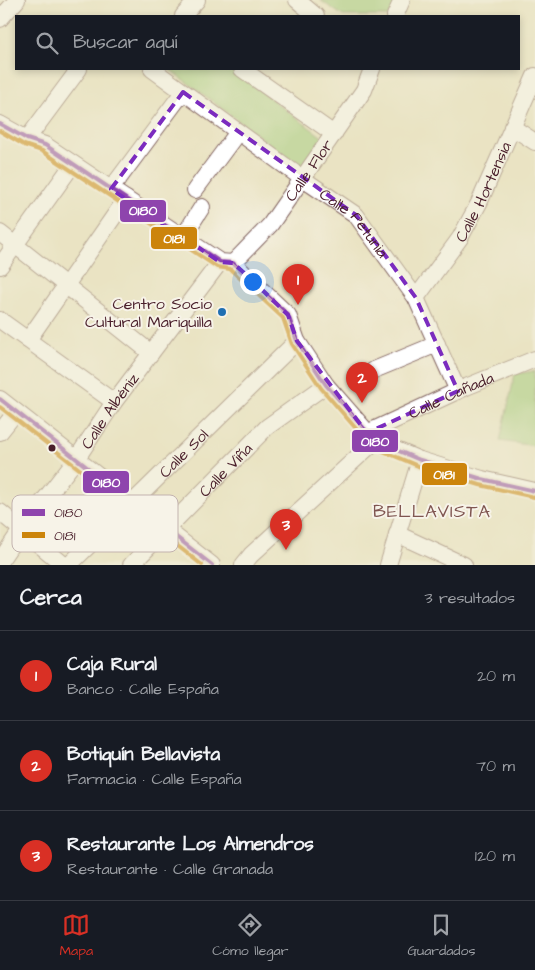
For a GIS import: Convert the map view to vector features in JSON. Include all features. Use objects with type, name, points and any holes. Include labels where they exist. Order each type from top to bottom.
[{"type":"street","points":[[0,19],[17,0]]},
{"type":"street","points":[[184,15],[197,0]]},
{"type":"street","points":[[297,0],[315,15]]},
{"type":"street","points":[[395,15],[402,0]]},
{"type":"street","points":[[27,139],[78,70]]},
{"type":"street","name":"Calle Petunia","points":[[153,70],[303,179],[356,214],[416,298],[458,391]]},
{"type":"street","points":[[243,70],[334,134]]},
{"type":"street","name":"Calle Flor","points":[[227,262],[270,225],[364,90],[372,70]]},
{"type":"street","name":"Calle Hortensia","points":[[416,298],[460,238],[479,203],[535,76]]},
{"type":"street","points":[[111,189],[183,92]]},
{"type":"street","points":[[512,127],[535,142]]},
{"type":"street","points":[[2,128],[45,145],[183,237],[227,262],[288,315],[297,341],[326,385],[371,437],[420,460],[482,479],[535,492]]},
{"type":"street","points":[[195,190],[238,132]]},
{"type":"street","points":[[0,266],[73,164]]},
{"type":"street","points":[[28,340],[126,199]]},
{"type":"street","points":[[183,237],[202,207]]},
{"type":"street","points":[[0,233],[151,353]]},
{"type":"street","name":"Calle Albéniz","points":[[48,495],[77,458],[114,402],[151,353],[227,262]]},
{"type":"street","points":[[0,320],[114,402]]},
{"type":"street","name":"Calle Sol","points":[[140,495],[297,341]]},
{"type":"street","points":[[374,370],[437,344]]},
{"type":"street","name":"Calle Cañada","points":[[243,565],[371,437],[458,391],[535,359]]},
{"type":"street","name":"Calle Viña","points":[[178,516],[267,427],[326,385]]},
{"type":"street","points":[[0,399],[124,495]]},
{"type":"street","points":[[0,432],[16,412]]},
{"type":"street","points":[[388,565],[420,460]]},
{"type":"street","points":[[0,512],[12,522]]},
{"type":"street","points":[[397,534],[464,565]]},
{"type":"street","points":[[178,538],[212,565]]},
{"type":"street","name":"Calle Albéniz","points":[[0,561],[12,543]]},
{"type":"street","points":[[48,552],[64,565]]},
{"type":"street","name":"Calle Sol","points":[[69,565],[82,552]]},
{"type":"street","name":"Calle Viña","points":[[131,565],[143,552]]},
{"type":"highlighted area","points":[[183,92],[356,215],[416,298],[458,391],[367,433],[297,341],[288,315],[251,279],[233,263],[220,262],[111,189]]},
{"type":"green space","points":[[320,0],[399,0],[389,15],[342,15]]},
{"type":"green space","points":[[170,70],[232,70],[325,139],[303,169]]},
{"type":"green space","points":[[535,371],[535,446],[500,441],[515,374]]},
{"type":"transit line","name":"0180","points":[[0,124],[27,139],[45,145],[220,262],[233,263],[288,315],[297,341],[326,385],[375,441],[420,460],[482,479],[535,491]]},
{"type":"transit line","name":"0181","points":[[0,131],[24,145],[42,151],[217,267],[230,269],[283,318],[292,344],[321,388],[371,446],[418,466],[480,485],[534,497]]},
{"type":"transit line","name":"0180","points":[[0,399],[123,495]]},
{"type":"transit line","name":"0181","points":[[0,407],[113,495]]},
{"type":"transit line","name":"0180","points":[[178,538],[212,565]]},
{"type":"transit line","name":"0181","points":[[178,546],[202,565]]},
{"type":"place","name":"Caja Rural","points":[[298,305]]},
{"type":"place","name":"Centro Socio Cultural Mariquilla","points":[[222,312]]},
{"type":"place","name":"Botiquín Bellavista","points":[[362,403]]},
{"type":"place","name":"Restaurante Los Almendros","points":[[286,550]]},
{"type":"district","name":"BELLAVISTA","points":[[432,511]]}]
